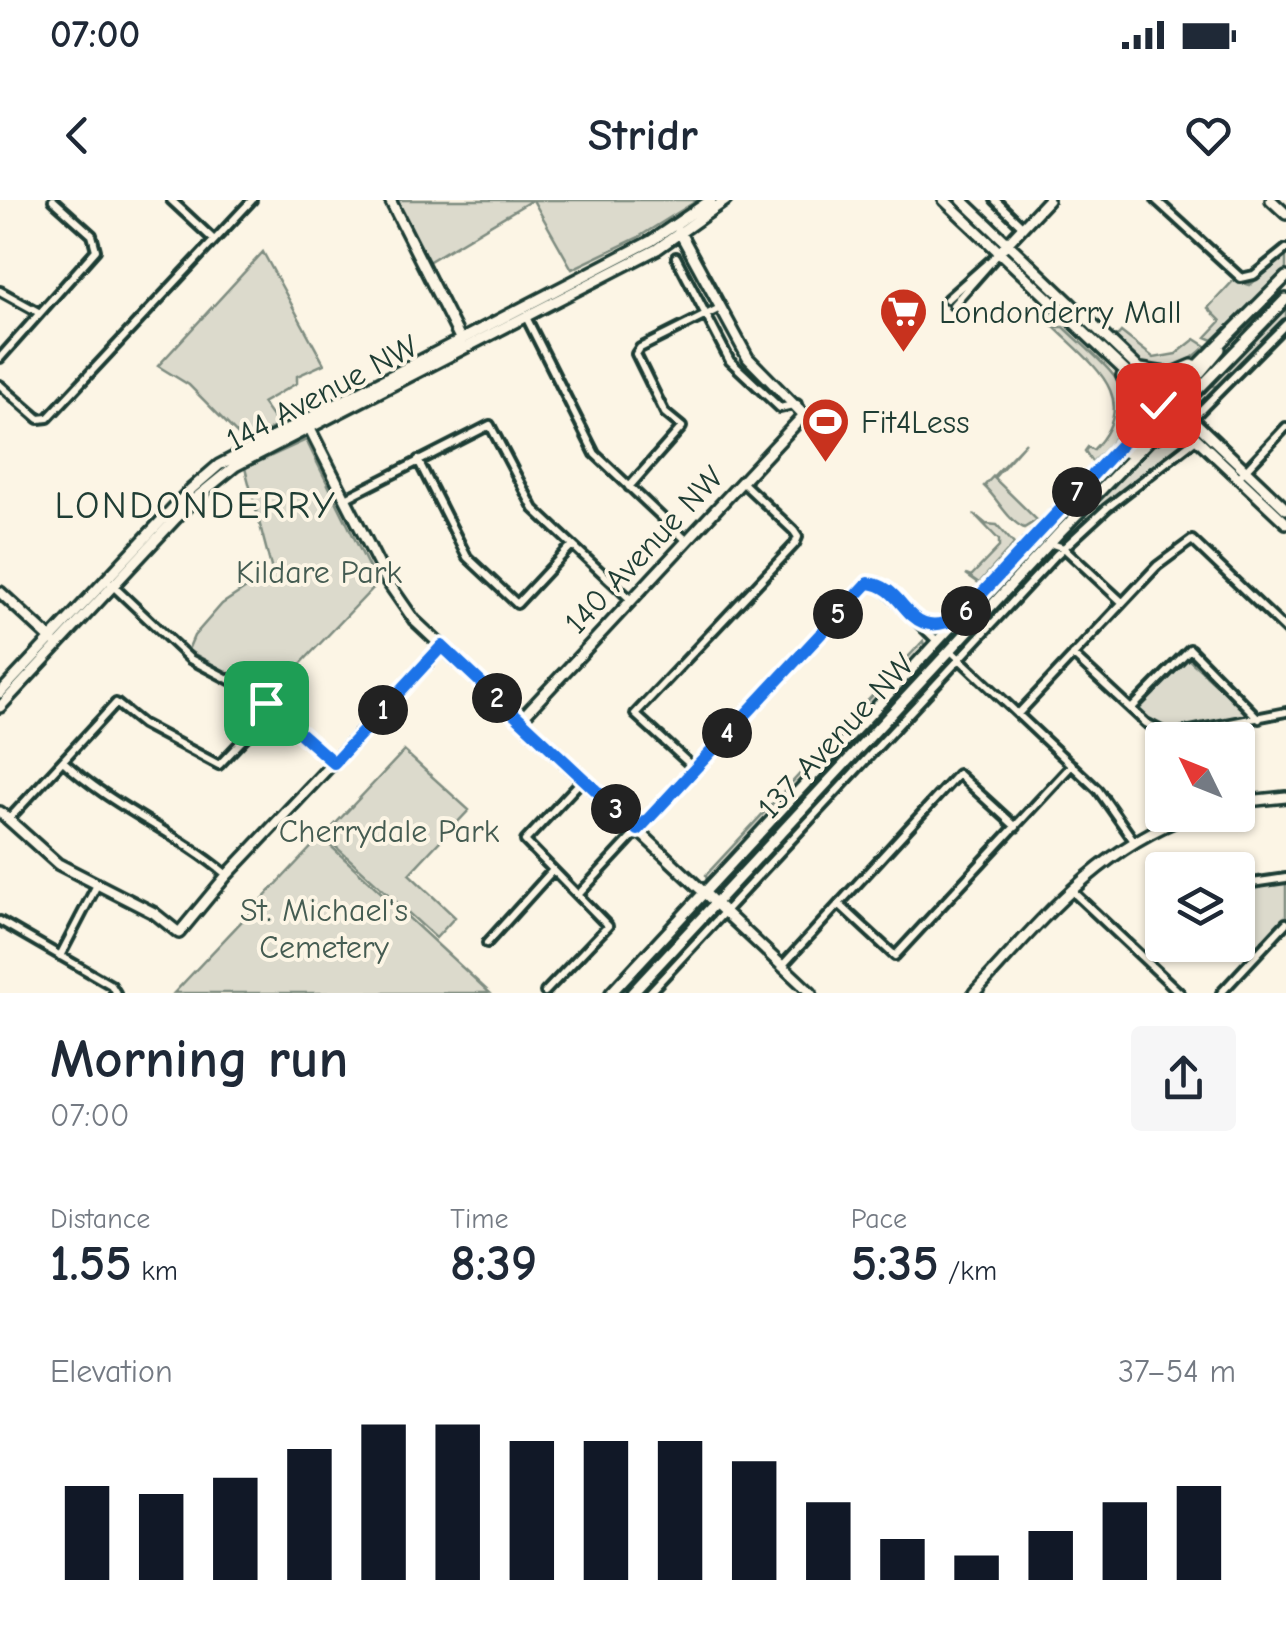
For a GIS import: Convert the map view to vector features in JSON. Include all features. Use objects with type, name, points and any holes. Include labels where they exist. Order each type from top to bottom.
[{"type":"street","points":[[0,358],[98,245],[52,200]]},
{"type":"street","points":[[170,200],[214,240]]},
{"type":"street","points":[[0,385],[43,420],[252,200]]},
{"type":"street","points":[[390,200],[462,343]]},
{"type":"street","name":"144 Avenue NW","points":[[679,230],[711,200]]},
{"type":"street","name":"144 Avenue NW","points":[[0,692],[214,481],[306,422],[524,312],[679,230],[726,200]]},
{"type":"street","points":[[944,200],[1133,364],[1191,420],[1286,524]]},
{"type":"street","points":[[962,200],[1003,248],[1163,410],[1194,439],[1286,509]]},
{"type":"street","points":[[996,200],[1023,227]]},
{"type":"street","points":[[950,302],[994,264],[1003,248],[1048,200]]},
{"type":"street","points":[[1156,200],[1245,278],[1286,250]]},
{"type":"street","points":[[1271,200],[1286,214]]},
{"type":"street","points":[[679,230],[718,309],[748,358],[798,404]]},
{"type":"street","points":[[676,257],[730,362],[780,408],[798,404]]},
{"type":"street","name":"137 Avenue NW","points":[[1173,402],[1204,358],[1286,277]]},
{"type":"street","points":[[0,291],[38,312]]},
{"type":"street","name":"137 Avenue NW","points":[[611,993],[1128,436],[1201,384],[1286,299]]},
{"type":"street","points":[[629,487],[682,427],[666,413],[636,354],[640,348],[718,309]]},
{"type":"street","points":[[524,312],[595,454],[686,540]]},
{"type":"street","points":[[1191,420],[1286,324]]},
{"type":"street","points":[[1098,492],[1236,326]]},
{"type":"street","points":[[1133,364],[1154,374],[1172,374],[1204,358]]},
{"type":"street","points":[[1112,361],[1134,404],[1128,436]]},
{"type":"street","points":[[1201,384],[1214,396]]},
{"type":"street","name":"140 Avenue NW","points":[[520,720],[804,415],[798,404]]},
{"type":"street","name":"137 Avenue NW","points":[[632,993],[1141,446],[1163,410]]},
{"type":"street","points":[[306,422],[394,595],[442,646],[811,993]]},
{"type":"street","points":[[346,498],[490,425],[534,509],[630,600]]},
{"type":"street","points":[[1242,475],[1286,427]]},
{"type":"street","points":[[1141,446],[1170,430],[1194,439]]},
{"type":"street","name":"137 Avenue NW","points":[[649,993],[1064,548],[1194,439]]},
{"type":"street","points":[[418,460],[467,557],[517,604],[572,545]]},
{"type":"street","points":[[694,768],[634,714],[798,537],[742,482]]},
{"type":"street","points":[[1059,533],[1064,548]]},
{"type":"street","points":[[1018,714],[1157,566],[1192,540],[1286,630]]},
{"type":"street","points":[[1049,543],[1064,548],[1122,602]]},
{"type":"street","points":[[580,894],[694,768],[873,582],[938,641]]},
{"type":"street","points":[[110,583],[190,659],[251,691],[334,763]]},
{"type":"street","points":[[0,592],[54,642]]},
{"type":"street","name":"137 Avenue NW","points":[[917,621],[940,626],[960,617]]},
{"type":"street","name":"144 Avenue NW","points":[[0,707],[54,642]]},
{"type":"street","points":[[273,708],[219,765],[142,724],[116,703],[63,761],[4,816],[58,864],[154,913],[179,933],[227,875],[442,646]]},
{"type":"street","points":[[950,650],[1107,800],[1134,841]]},
{"type":"street","points":[[1130,710],[1190,650],[1259,719]]},
{"type":"street","points":[[1074,655],[1158,732],[1180,736],[1286,712]]},
{"type":"street","points":[[63,761],[97,792],[188,841],[227,875]]},
{"type":"street","points":[[839,904],[895,956],[1072,765]]},
{"type":"street","points":[[782,966],[958,774],[1016,827]]},
{"type":"street","points":[[545,992],[607,929],[608,922],[525,842],[583,778]]},
{"type":"street","points":[[1255,800],[1286,797]]},
{"type":"street","points":[[974,993],[1070,890],[1134,841],[1154,832]]},
{"type":"street","points":[[487,943],[553,870]]},
{"type":"street","points":[[1255,883],[1286,878]]},
{"type":"street","points":[[60,956],[98,883]]},
{"type":"street","points":[[1070,890],[1180,993]]},
{"type":"street","points":[[0,921],[111,984],[116,993]]},
{"type":"street","points":[[1221,993],[1286,922]]},
{"type":"green space","points":[[397,200],[532,200],[428,262]]},
{"type":"green space","points":[[533,200],[698,200],[637,238],[572,269]]},
{"type":"green space","points":[[263,252],[324,364],[297,376],[297,383],[262,403],[278,425],[246,443],[189,385],[158,366]]},
{"type":"green space","points":[[1286,253],[1286,271],[1213,340],[1206,337],[1221,321],[1208,308],[1234,280],[1250,285]]},
{"type":"green space","points":[[1286,303],[1286,318],[1219,386],[1212,386],[1210,383]]},
{"type":"green space","points":[[1054,327],[1064,327],[1100,360],[1123,390],[1127,406],[1124,422],[1113,441],[1092,462],[1085,451],[1088,447],[1093,450],[1107,432],[1113,399],[1097,369]]},
{"type":"green space","points":[[1121,332],[1154,358],[1176,354],[1195,339],[1206,346],[1181,365],[1159,369],[1137,360],[1113,341]]},
{"type":"green space","points":[[1156,415],[1052,535],[1036,543],[1145,423]]},
{"type":"green space","points":[[1170,432],[1183,437],[1181,444],[1067,539],[1078,517],[1156,438]]},
{"type":"green space","name":"Kildare Park","points":[[306,440],[377,584],[269,697],[188,650],[194,636],[222,604],[272,571],[245,468]]},
{"type":"green space","points":[[1026,442],[994,478],[1037,520],[1024,528],[984,486]]},
{"type":"green space","points":[[974,514],[986,524],[997,525],[1014,544],[979,583],[966,574],[971,576],[999,547],[999,540]]},
{"type":"green space","points":[[1054,548],[1053,553],[960,650],[961,644]]},
{"type":"green space","points":[[1024,554],[1022,563],[718,892],[757,841]]},
{"type":"green space","points":[[923,641],[925,649],[707,882],[706,875]]},
{"type":"green space","points":[[1187,658],[1243,708],[1245,716],[1217,722],[1154,722],[1138,708]]},
{"type":"green space","points":[[945,662],[947,667],[730,901],[726,898]]},
{"type":"green space","name":"Cherrydale Park","points":[[404,751],[469,810],[409,874],[455,917],[436,938],[324,836]]},
{"type":"green space","name":"St. Michael's Cemetery","points":[[321,837],[490,993],[174,993]]},
{"type":"green space","points":[[1286,881],[1286,917],[1260,945],[1255,945],[1255,886]]},
{"type":"green space","points":[[702,905],[627,993],[615,993],[695,907]]},
{"type":"place","name":"Londonderry Mall","points":[[904,354]]},
{"type":"place","name":"Fit4Less","points":[[826,464]]},
{"type":"district","name":"LONDONDERRY","points":[[196,506]]},
{"type":"route","points":[[266,703],[334,763],[442,646],[638,830],[868,583],[879,584],[917,621],[929,626],[940,626],[960,617],[1158,405]]}]
